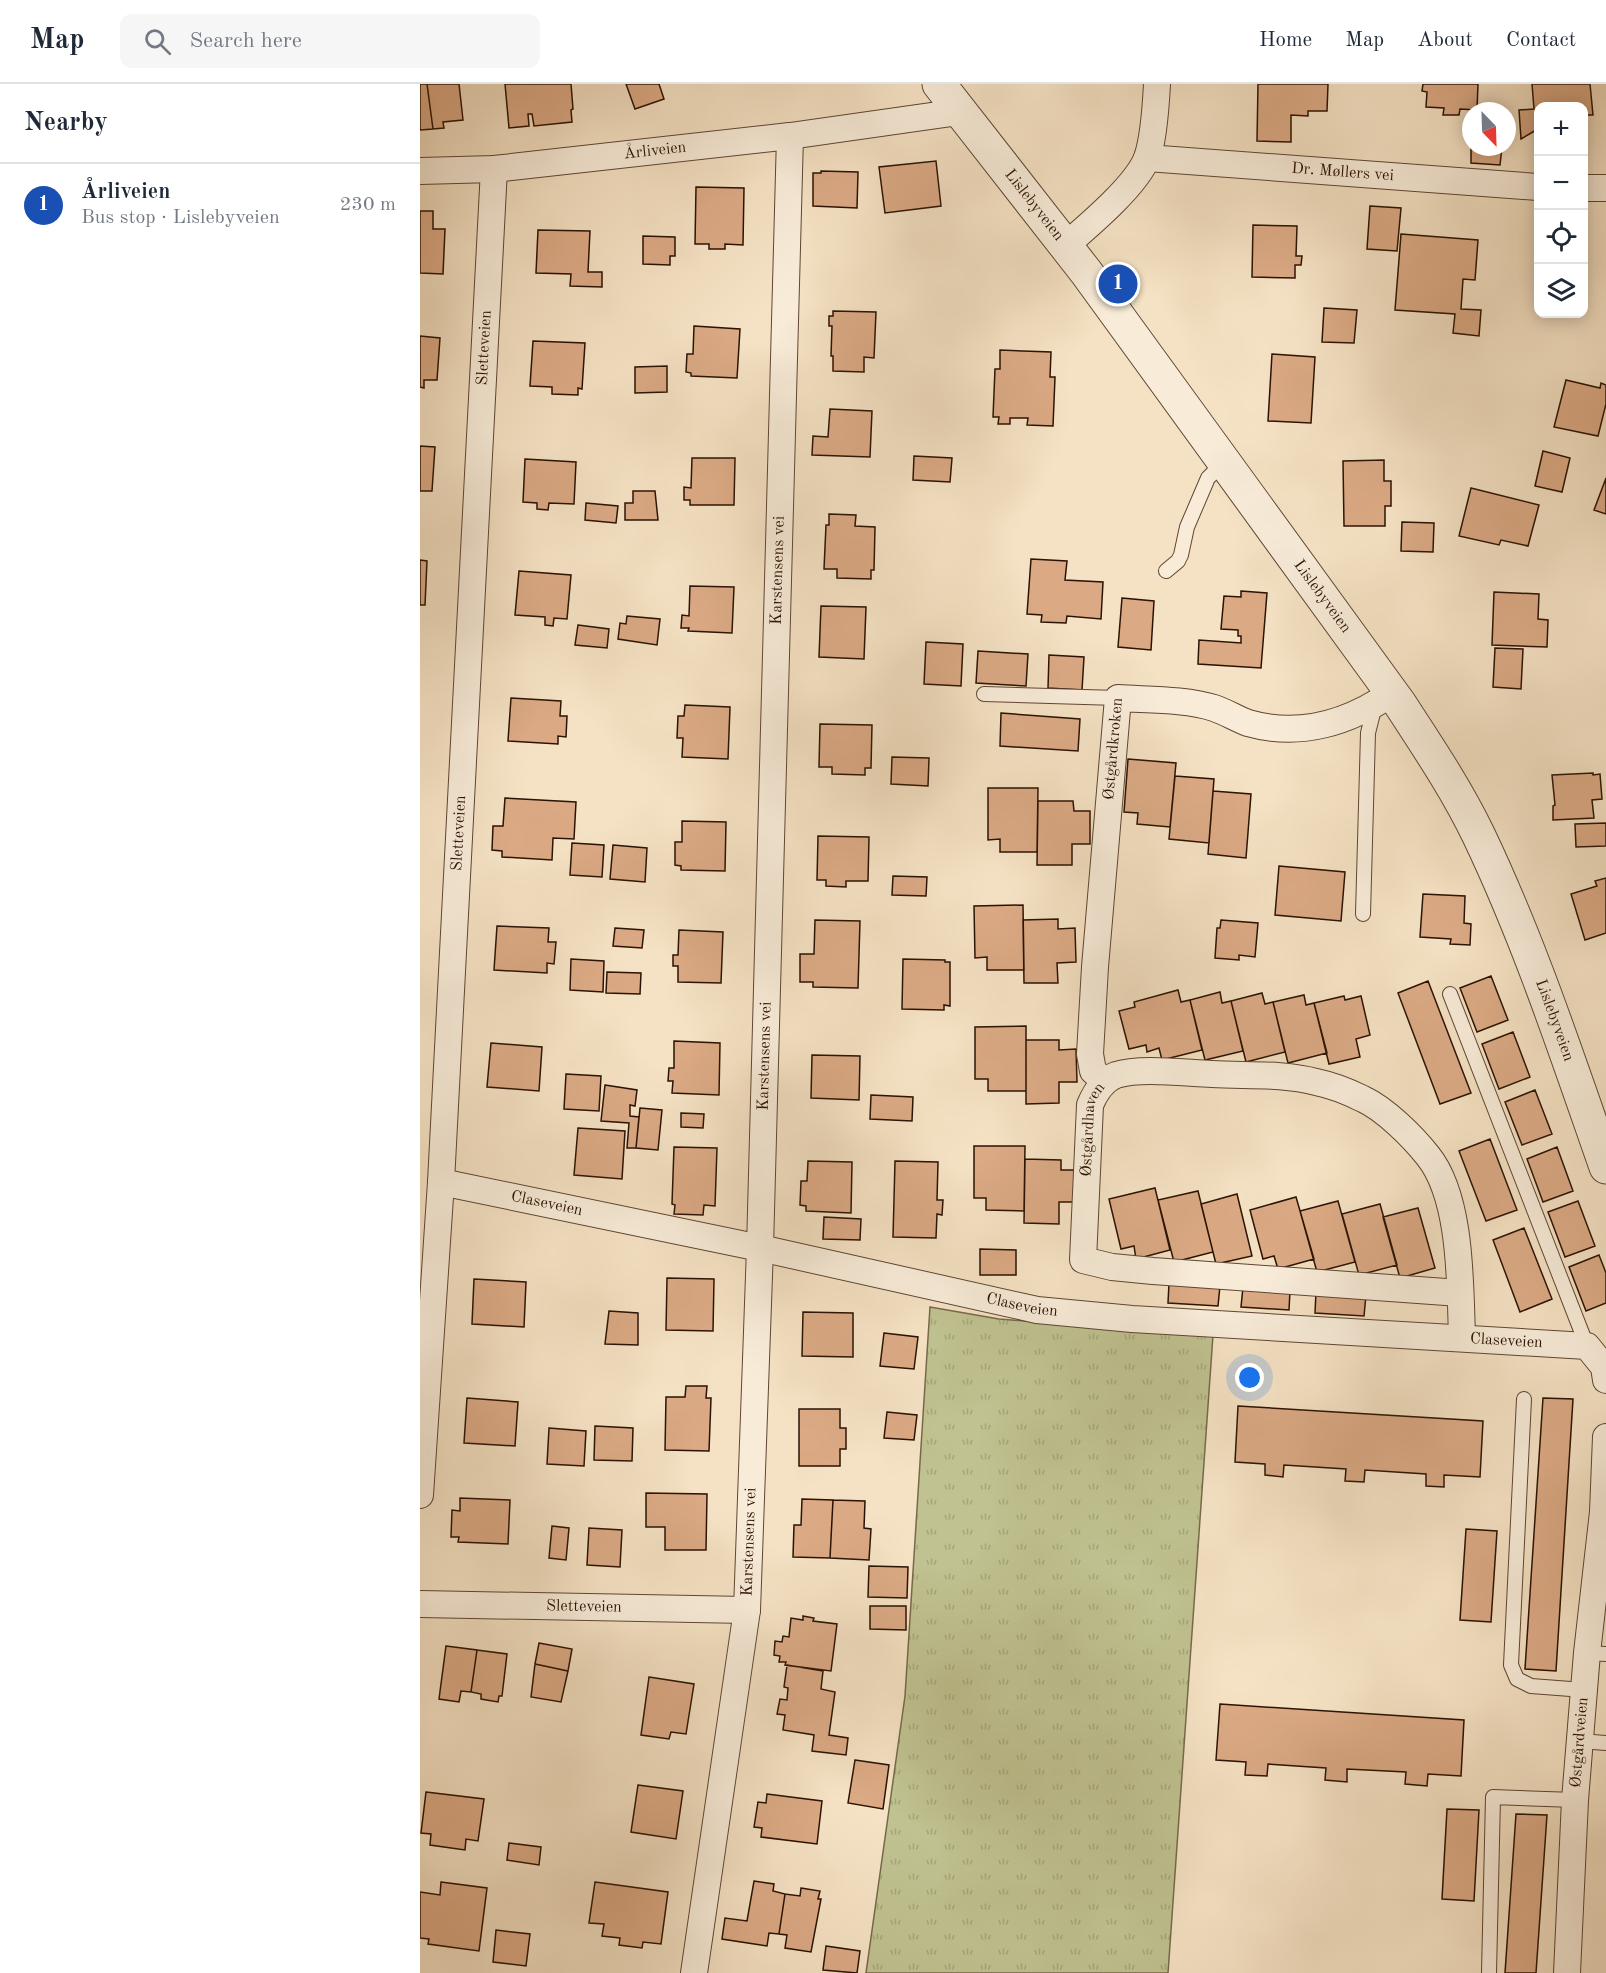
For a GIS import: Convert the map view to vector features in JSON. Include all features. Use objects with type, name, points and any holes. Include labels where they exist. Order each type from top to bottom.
[{"type":"street","name":"Lislebyveien","points":[[939,84],[1065,246],[1224,462],[1384,699],[1446,777],[1479,834],[1525,940],[1606,1167]]},
{"type":"street","points":[[1065,246],[1096,220],[1130,183],[1147,158],[1156,105],[1156,84]]},
{"type":"street","name":"Årliveien","points":[[420,171],[494,169],[790,136],[959,112]]},
{"type":"street","name":"Karstensens vei","points":[[694,1973],[747,1610],[760,1248],[790,136]]},
{"type":"street","name":"Dr. Møllers vei","points":[[1147,158],[1534,187]]},
{"type":"street","name":"Sletteveien","points":[[420,1496],[441,1182],[494,169]]},
{"type":"street","points":[[1588,188],[1606,188]]},
{"type":"street","name":"Østgårdkroken","points":[[1105,1081],[1093,1071],[1090,1054],[1095,967],[1118,698],[1177,702],[1213,708],[1248,722],[1276,728],[1309,728],[1330,725],[1384,699]]},
{"type":"street","name":"Østgårdhaven","points":[[1460,1293],[1153,1271],[1112,1267],[1083,1260],[1090,1105],[1094,1096],[1105,1081],[1114,1076],[1158,1072],[1291,1078],[1317,1082],[1369,1102],[1429,1156],[1436,1168],[1453,1215],[1460,1293],[1462,1338]]},
{"type":"street","name":"Claseveien","points":[[441,1182],[760,1248],[1037,1310],[1132,1319],[1587,1346]]},
{"type":"street","points":[[1587,1346],[1605,1374]]},
{"type":"street","name":"Østgårdveien","points":[[1567,1973],[1575,1800],[1584,1690],[1596,1653],[1605,1512],[1606,1437]]},
{"type":"street","name":"Sletteveien","points":[[420,1604],[747,1610]]},
{"type":"lane","points":[[1166,571],[1178,561],[1181,555],[1187,528],[1208,477],[1224,462]]},
{"type":"lane","points":[[984,694],[1118,698]]},
{"type":"lane","points":[[1363,914],[1368,733],[1384,699]]},
{"type":"lane","points":[[1450,994],[1587,1346]]},
{"type":"lane","points":[[1524,1399],[1511,1665],[1517,1679],[1531,1686],[1584,1690]]},
{"type":"lane","points":[[1580,1741],[1606,1743]]},
{"type":"lane","points":[[1489,1973],[1493,1797],[1575,1800]]},
{"type":"green space","points":[[930,1307],[999,1319],[1213,1335],[1168,1973],[866,1973],[905,1696]]},
{"type":"building","points":[[420,84],[427,84],[433,129],[420,130]]},
{"type":"building","points":[[427,84],[459,84],[463,120],[443,122],[444,128],[433,129]]},
{"type":"building","points":[[505,84],[571,84],[572,122],[534,126],[532,114],[528,114],[529,126],[509,128]]},
{"type":"building","points":[[626,84],[659,84],[664,99],[635,109]]},
{"type":"building","points":[[1258,84],[1328,84],[1327,111],[1308,111],[1308,116],[1291,115],[1291,142],[1257,141]]},
{"type":"building","points":[[1423,84],[1478,84],[1477,102],[1462,102],[1459,115],[1443,115],[1444,108],[1426,107],[1427,92],[1422,91]]},
{"type":"building","points":[[1532,84],[1590,84],[1593,115],[1588,115],[1588,102],[1534,102],[1534,109]]},
{"type":"building","points":[[1534,109],[1534,131],[1521,139],[1519,110]]},
{"type":"building","points":[[1471,156],[1501,156],[1500,165],[1471,163]]},
{"type":"building","points":[[936,161],[941,206],[885,213],[879,167]]},
{"type":"building","points":[[821,171],[858,172],[857,208],[813,206],[813,173],[821,173]]},
{"type":"building","points":[[696,187],[744,188],[743,245],[725,244],[725,249],[709,249],[709,244],[695,244]]},
{"type":"building","points":[[1370,206],[1401,208],[1397,251],[1367,249]]},
{"type":"building","points":[[420,211],[433,211],[433,229],[445,229],[443,274],[420,273]]},
{"type":"building","points":[[1253,225],[1297,226],[1296,256],[1302,256],[1301,265],[1295,265],[1295,278],[1252,277]]},
{"type":"building","points":[[538,230],[590,231],[588,272],[602,272],[602,287],[570,286],[571,274],[536,273]]},
{"type":"building","points":[[1401,234],[1478,240],[1475,280],[1463,279],[1461,309],[1481,310],[1479,336],[1453,333],[1455,314],[1395,310]]},
{"type":"building","points":[[643,236],[675,237],[675,256],[670,256],[670,265],[643,264]]},
{"type":"building","points":[[1324,308],[1357,310],[1354,343],[1322,342]]},
{"type":"building","points":[[833,311],[876,312],[874,358],[864,357],[864,372],[833,371],[832,326],[829,326],[829,316],[833,316]]},
{"type":"building","points":[[694,326],[740,329],[737,378],[691,376],[691,373],[686,372],[687,354],[693,354]]},
{"type":"building","points":[[420,336],[440,338],[437,380],[424,380],[424,388],[420,387]]},
{"type":"building","points":[[533,341],[585,343],[582,389],[578,388],[578,395],[552,394],[552,387],[530,386]]},
{"type":"building","points":[[1000,350],[1051,352],[1050,377],[1055,377],[1053,426],[1027,425],[1028,418],[1010,418],[1010,424],[998,424],[999,417],[993,417],[995,369],[1000,369]]},
{"type":"building","points":[[1272,354],[1315,357],[1311,423],[1268,421]]},
{"type":"building","points":[[667,366],[667,392],[635,393],[635,367]]},
{"type":"building","points":[[1566,380],[1600,388],[1601,383],[1606,385],[1606,404],[1598,436],[1554,427]]},
{"type":"building","points":[[830,409],[872,411],[870,457],[812,455],[813,436],[828,437]]},
{"type":"building","points":[[420,446],[435,447],[432,491],[420,491]]},
{"type":"building","points":[[1543,451],[1570,458],[1562,492],[1535,486]]},
{"type":"building","points":[[914,456],[952,458],[950,482],[913,480]]},
{"type":"building","points":[[692,458],[735,458],[734,505],[690,505],[690,500],[684,500],[684,487],[691,488]]},
{"type":"building","points":[[525,459],[576,462],[574,504],[549,503],[548,510],[537,509],[537,503],[523,502]]},
{"type":"building","points":[[1384,460],[1384,481],[1391,481],[1391,506],[1385,506],[1385,526],[1344,526],[1343,461]]},
{"type":"building","points":[[1606,478],[1606,514],[1594,510]]},
{"type":"building","points":[[1471,488],[1539,505],[1528,546],[1501,540],[1499,545],[1459,536]]},
{"type":"building","points":[[633,491],[655,491],[658,520],[625,520],[625,503],[633,503]]},
{"type":"building","points":[[586,503],[618,506],[616,523],[585,520]]},
{"type":"building","points":[[829,514],[856,515],[855,526],[875,527],[874,570],[871,570],[871,579],[837,578],[837,569],[824,569],[826,525],[829,525]]},
{"type":"building","points":[[1402,522],[1434,523],[1433,552],[1401,551]]},
{"type":"building","points":[[1031,559],[1067,561],[1065,580],[1103,582],[1101,619],[1067,616],[1066,623],[1041,622],[1042,615],[1027,614]]},
{"type":"building","points":[[420,560],[427,561],[425,605],[420,605]]},
{"type":"building","points":[[519,571],[571,575],[567,619],[554,618],[553,626],[545,625],[545,617],[515,615]]},
{"type":"building","points":[[690,586],[734,587],[732,633],[688,631],[689,628],[681,628],[682,615],[689,616]]},
{"type":"building","points":[[1241,591],[1267,593],[1261,668],[1198,664],[1199,640],[1241,643],[1238,630],[1221,629],[1224,596],[1241,597]]},
{"type":"building","points":[[1494,592],[1539,594],[1538,619],[1548,620],[1547,647],[1492,645]]},
{"type":"building","points":[[1122,598],[1154,601],[1151,650],[1118,647]]},
{"type":"building","points":[[821,606],[866,607],[864,659],[819,657]]},
{"type":"building","points":[[627,616],[660,619],[657,645],[618,639],[620,623],[626,624]]},
{"type":"building","points":[[578,625],[609,629],[607,648],[575,645]]},
{"type":"building","points":[[926,642],[963,644],[961,686],[924,684]]},
{"type":"building","points":[[1495,648],[1523,649],[1521,689],[1493,687]]},
{"type":"building","points":[[978,651],[1028,654],[1026,686],[976,683]]},
{"type":"building","points":[[1049,655],[1084,657],[1082,690],[1048,688]]},
{"type":"building","points":[[511,698],[561,701],[560,716],[567,716],[566,737],[558,736],[558,744],[508,741]]},
{"type":"building","points":[[685,705],[730,707],[728,759],[682,757],[683,738],[677,738],[678,716],[684,716]]},
{"type":"building","points":[[1001,713],[1080,719],[1078,751],[1000,746]]},
{"type":"building","points":[[820,724],[872,725],[871,768],[865,768],[865,775],[832,774],[832,767],[819,767]]},
{"type":"building","points":[[892,757],[929,758],[928,786],[891,784]]},
{"type":"building","points":[[1128,759],[1176,763],[1170,827],[1137,824],[1138,813],[1124,812]]},
{"type":"building","points":[[1593,773],[1593,775],[1600,774],[1602,799],[1592,800],[1594,818],[1553,820],[1553,806],[1555,805],[1552,775]]},
{"type":"building","points":[[1175,776],[1214,779],[1209,843],[1169,839]]},
{"type":"building","points":[[988,788],[1038,788],[1037,852],[1000,852],[1000,839],[988,840]]},
{"type":"building","points":[[1213,791],[1251,794],[1246,858],[1208,854]]},
{"type":"building","points":[[505,798],[576,802],[574,839],[553,838],[552,860],[502,857],[502,851],[492,850],[493,826],[503,826]]},
{"type":"building","points":[[1038,801],[1073,801],[1074,811],[1090,811],[1090,844],[1072,844],[1072,865],[1037,865]]},
{"type":"building","points":[[682,821],[726,822],[725,871],[681,870],[681,866],[675,865],[675,842],[682,842]]},
{"type":"building","points":[[1606,823],[1606,846],[1576,847],[1575,824]]},
{"type":"building","points":[[818,836],[869,837],[868,881],[846,881],[846,887],[826,886],[826,880],[817,880]]},
{"type":"building","points":[[572,843],[604,845],[602,877],[570,875]]},
{"type":"building","points":[[613,845],[647,848],[645,882],[610,879]]},
{"type":"building","points":[[1279,866],[1345,872],[1341,921],[1275,915]]},
{"type":"building","points":[[893,876],[927,877],[926,896],[892,895]]},
{"type":"building","points":[[1606,878],[1606,933],[1585,940],[1571,894],[1597,886],[1595,881]]},
{"type":"building","points":[[1423,894],[1465,896],[1464,923],[1471,924],[1470,945],[1450,944],[1451,939],[1420,937]]},
{"type":"building","points":[[1023,905],[1024,970],[987,970],[987,957],[975,958],[974,906]]},
{"type":"building","points":[[1058,919],[1058,929],[1075,928],[1076,962],[1057,963],[1058,983],[1024,983],[1023,920]]},
{"type":"building","points":[[815,920],[860,921],[858,988],[813,987],[813,982],[800,982],[800,954],[814,954]]},
{"type":"building","points":[[1221,920],[1258,923],[1255,957],[1239,955],[1239,960],[1215,958],[1217,928],[1220,928]]},
{"type":"building","points":[[497,926],[549,928],[548,942],[556,942],[554,964],[547,963],[547,973],[494,970]]},
{"type":"building","points":[[615,928],[644,930],[642,948],[613,946]]},
{"type":"building","points":[[679,930],[723,932],[721,983],[678,982],[678,966],[673,966],[673,955],[678,955]]},
{"type":"building","points":[[571,959],[604,961],[603,992],[570,990]]},
{"type":"building","points":[[903,959],[950,962],[950,1006],[944,1005],[944,1010],[902,1009]]},
{"type":"building","points":[[607,972],[641,973],[640,994],[606,993]]},
{"type":"building","points":[[1491,976],[1508,1020],[1477,1032],[1460,988]]},
{"type":"building","points":[[1428,981],[1471,1093],[1440,1104],[1398,993]]},
{"type":"building","points":[[1178,990],[1181,1002],[1190,1000],[1202,1050],[1162,1060],[1159,1048],[1147,1052],[1146,1045],[1129,1049],[1119,1011],[1135,1007],[1134,1002]]},
{"type":"building","points":[[1220,992],[1222,1003],[1231,1001],[1243,1051],[1205,1060],[1190,1000]]},
{"type":"building","points":[[1262,993],[1265,1004],[1273,1002],[1285,1052],[1246,1062],[1231,1001]]},
{"type":"building","points":[[1304,995],[1306,1005],[1314,1003],[1327,1053],[1288,1063],[1273,1002]]},
{"type":"building","points":[[1344,996],[1345,1000],[1361,996],[1370,1035],[1356,1039],[1360,1057],[1329,1064],[1314,1003]]},
{"type":"building","points":[[1026,1026],[1026,1091],[988,1091],[988,1079],[975,1079],[975,1027]]},
{"type":"building","points":[[1513,1032],[1530,1077],[1499,1089],[1482,1044]]},
{"type":"building","points":[[1026,1040],[1059,1040],[1059,1050],[1076,1049],[1077,1082],[1059,1082],[1059,1103],[1026,1104]]},
{"type":"building","points":[[674,1041],[720,1043],[719,1095],[672,1093],[673,1081],[668,1081],[669,1068],[674,1068]]},
{"type":"building","points":[[491,1043],[542,1047],[539,1091],[487,1087]]},
{"type":"building","points":[[812,1055],[860,1056],[859,1100],[811,1098]]},
{"type":"building","points":[[566,1074],[601,1076],[599,1111],[564,1109]]},
{"type":"building","points":[[605,1085],[637,1090],[635,1106],[630,1105],[630,1116],[639,1117],[636,1148],[627,1148],[629,1123],[601,1121]]},
{"type":"building","points":[[1535,1090],[1552,1134],[1522,1145],[1505,1102]]},
{"type":"building","points":[[871,1095],[913,1097],[912,1121],[870,1119]]},
{"type":"building","points":[[640,1108],[662,1110],[658,1150],[636,1148]]},
{"type":"building","points":[[681,1113],[704,1114],[703,1128],[681,1127]]},
{"type":"building","points":[[578,1128],[625,1131],[622,1179],[574,1175]]},
{"type":"building","points":[[1490,1139],[1517,1210],[1486,1221],[1459,1151]]},
{"type":"building","points":[[974,1146],[1025,1146],[1024,1211],[986,1210],[986,1198],[974,1198]]},
{"type":"building","points":[[674,1147],[717,1148],[715,1206],[704,1205],[703,1215],[674,1214],[675,1205],[672,1204]]},
{"type":"building","points":[[1557,1147],[1573,1191],[1543,1202],[1527,1159]]},
{"type":"building","points":[[1025,1159],[1061,1160],[1061,1170],[1076,1170],[1076,1202],[1059,1202],[1059,1224],[1024,1223]]},
{"type":"building","points":[[808,1161],[852,1162],[851,1213],[806,1211],[806,1206],[800,1205],[801,1181],[807,1181]]},
{"type":"building","points":[[895,1161],[938,1162],[937,1200],[943,1200],[942,1215],[937,1214],[936,1238],[893,1237]]},
{"type":"building","points":[[1155,1188],[1170,1250],[1136,1259],[1134,1246],[1121,1249],[1109,1199]]},
{"type":"building","points":[[1198,1191],[1213,1252],[1174,1262],[1158,1200]]},
{"type":"building","points":[[1237,1194],[1252,1256],[1216,1264],[1201,1204]]},
{"type":"building","points":[[1296,1197],[1314,1259],[1278,1269],[1274,1256],[1263,1259],[1250,1210]]},
{"type":"building","points":[[1338,1201],[1355,1262],[1317,1272],[1300,1211]]},
{"type":"building","points":[[1578,1201],[1595,1246],[1565,1257],[1548,1212]]},
{"type":"building","points":[[1380,1204],[1397,1265],[1359,1275],[1342,1214]]},
{"type":"building","points":[[1418,1208],[1435,1268],[1400,1278],[1383,1217]]},
{"type":"building","points":[[824,1217],[861,1219],[860,1240],[823,1239]]},
{"type":"building","points":[[1524,1228],[1552,1299],[1520,1312],[1493,1240]]},
{"type":"building","points":[[980,1249],[1016,1250],[1016,1275],[980,1275]]},
{"type":"building","points":[[1599,1255],[1606,1273],[1606,1303],[1586,1311],[1569,1267]]},
{"type":"building","points":[[667,1278],[714,1279],[713,1331],[666,1330]]},
{"type":"building","points":[[474,1279],[526,1282],[524,1327],[472,1324]]},
{"type":"building","points":[[1169,1283],[1220,1286],[1218,1306],[1168,1303]]},
{"type":"building","points":[[1243,1287],[1290,1291],[1289,1310],[1241,1307]]},
{"type":"building","points":[[1316,1292],[1366,1295],[1364,1316],[1315,1313]]},
{"type":"building","points":[[609,1311],[638,1313],[638,1345],[605,1344]]},
{"type":"building","points":[[803,1312],[853,1313],[853,1357],[802,1356]]},
{"type":"building","points":[[884,1333],[918,1337],[914,1369],[880,1366]]},
{"type":"building","points":[[686,1386],[707,1386],[706,1398],[711,1398],[709,1451],[665,1450],[666,1397],[685,1397]]},
{"type":"building","points":[[467,1398],[518,1402],[515,1446],[464,1443]]},
{"type":"building","points":[[1543,1398],[1573,1399],[1556,1671],[1525,1669]]},
{"type":"building","points":[[1238,1406],[1483,1421],[1480,1477],[1444,1475],[1444,1487],[1426,1486],[1426,1474],[1365,1470],[1364,1482],[1345,1481],[1346,1469],[1284,1465],[1283,1477],[1265,1475],[1265,1464],[1235,1462]]},
{"type":"building","points":[[799,1409],[840,1409],[840,1428],[846,1428],[846,1449],[840,1449],[840,1466],[799,1466]]},
{"type":"building","points":[[887,1412],[917,1415],[914,1440],[884,1438]]},
{"type":"building","points":[[595,1426],[633,1428],[632,1461],[594,1460]]},
{"type":"building","points":[[549,1428],[586,1431],[584,1466],[547,1464]]},
{"type":"building","points":[[646,1493],[707,1494],[706,1550],[665,1550],[665,1527],[646,1527]]},
{"type":"building","points":[[460,1498],[510,1500],[508,1544],[458,1542],[459,1537],[451,1537],[452,1510],[460,1511]]},
{"type":"building","points":[[802,1499],[833,1500],[830,1558],[793,1557],[794,1525],[801,1525]]},
{"type":"building","points":[[833,1500],[865,1501],[864,1528],[871,1529],[869,1560],[830,1558]]},
{"type":"building","points":[[552,1526],[569,1528],[566,1560],[549,1558]]},
{"type":"building","points":[[589,1528],[622,1530],[620,1567],[587,1565]]},
{"type":"building","points":[[1466,1529],[1497,1531],[1491,1622],[1460,1620]]},
{"type":"building","points":[[869,1566],[908,1567],[907,1598],[868,1597]]},
{"type":"building","points":[[870,1606],[906,1606],[906,1630],[870,1629]]},
{"type":"building","points":[[803,1616],[814,1618],[813,1621],[837,1624],[831,1671],[785,1665],[786,1662],[779,1662],[780,1656],[774,1655],[775,1641],[782,1642],[783,1636],[789,1637],[791,1618],[803,1620]]},
{"type":"building","points":[[539,1643],[572,1649],[568,1671],[535,1664]]},
{"type":"building","points":[[446,1646],[477,1650],[471,1692],[461,1691],[459,1702],[439,1699]]},
{"type":"building","points":[[477,1650],[507,1654],[502,1696],[499,1696],[498,1702],[481,1699],[481,1694],[471,1692]]},
{"type":"building","points":[[535,1664],[568,1671],[561,1702],[531,1697]]},
{"type":"building","points":[[787,1665],[823,1671],[821,1689],[835,1692],[829,1735],[848,1738],[846,1755],[812,1751],[814,1735],[783,1730],[785,1715],[777,1714],[780,1699],[787,1700],[788,1688],[784,1687]]},
{"type":"building","points":[[649,1677],[694,1684],[686,1734],[671,1732],[669,1739],[641,1735]]},
{"type":"building","points":[[1220,1704],[1464,1720],[1461,1776],[1428,1774],[1427,1786],[1405,1784],[1406,1772],[1347,1769],[1347,1782],[1325,1780],[1326,1768],[1268,1764],[1267,1776],[1245,1775],[1246,1762],[1216,1760]]},
{"type":"building","points":[[855,1760],[889,1765],[883,1809],[848,1803]]},
{"type":"building","points":[[638,1785],[683,1791],[676,1839],[631,1832]]},
{"type":"building","points":[[426,1792],[484,1799],[478,1841],[466,1839],[465,1850],[430,1845],[431,1834],[421,1833]]},
{"type":"building","points":[[767,1794],[822,1801],[817,1844],[761,1837],[762,1828],[754,1827],[758,1802],[766,1803]]},
{"type":"building","points":[[1447,1809],[1479,1810],[1474,1901],[1442,1899]]},
{"type":"building","points":[[1516,1814],[1547,1815],[1536,1973],[1505,1973]]},
{"type":"building","points":[[509,1843],[541,1847],[539,1865],[507,1860]]},
{"type":"building","points":[[754,1881],[774,1884],[773,1891],[785,1894],[779,1934],[769,1933],[767,1946],[722,1939],[725,1918],[747,1921]]},
{"type":"building","points":[[441,1882],[487,1888],[479,1951],[428,1944],[429,1939],[420,1938],[420,1892],[440,1895]]},
{"type":"building","points":[[595,1882],[668,1892],[661,1944],[643,1942],[642,1948],[619,1945],[620,1938],[602,1936],[604,1924],[589,1923]]},
{"type":"building","points":[[801,1888],[820,1891],[818,1899],[821,1899],[811,1952],[785,1948],[787,1935],[779,1934],[785,1894],[800,1896]]},
{"type":"building","points":[[496,1930],[530,1934],[526,1966],[493,1962]]},
{"type":"building","points":[[826,1946],[860,1951],[857,1973],[823,1970]]},
{"type":"place","name":"Årliveien","points":[[1118,284]]}]
